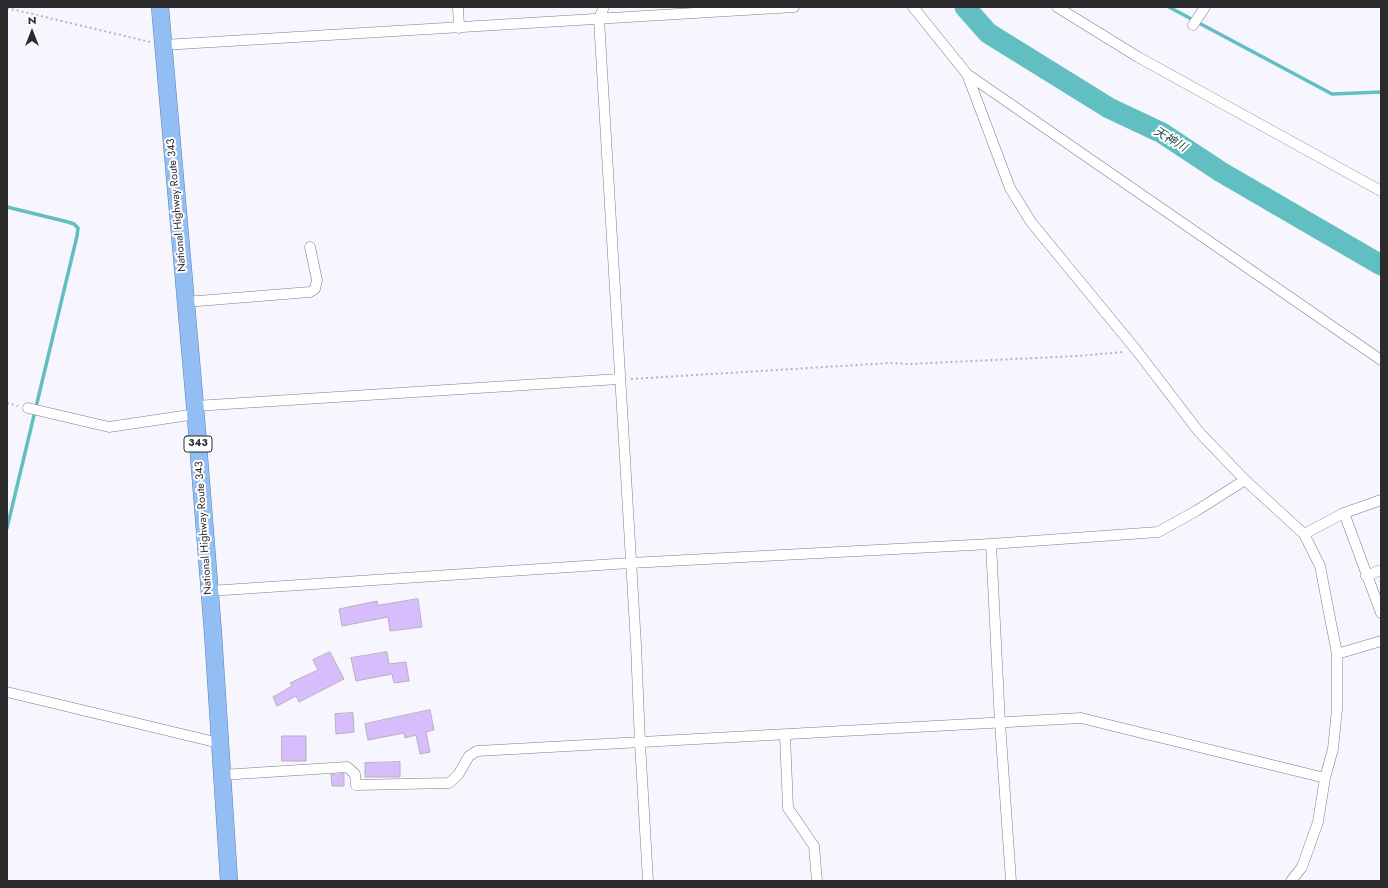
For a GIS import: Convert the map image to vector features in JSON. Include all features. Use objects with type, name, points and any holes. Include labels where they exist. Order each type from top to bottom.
[{"type":"highway","name":"National Highway Route 343","points":[[160,7],[195,410],[229,881]]},
{"type":"street","points":[[458,7],[459,28]]},
{"type":"street","points":[[604,7],[599,19],[619,379],[636,644],[648,881]]},
{"type":"street","points":[[163,45],[794,7]]},
{"type":"street","points":[[913,7],[967,74],[1381,360]]},
{"type":"street","points":[[1057,7],[1138,57],[1381,191]]},
{"type":"street","points":[[1193,25],[1205,7]]},
{"type":"street","points":[[967,74],[1010,188],[1031,222],[1137,351],[1199,432],[1245,480],[1304,534],[1320,566],[1337,654],[1337,709],[1332,749],[1325,778],[1318,822],[1302,867],[1291,881]]},
{"type":"street","points":[[186,302],[310,292],[315,289],[317,280],[310,247]]},
{"type":"street","points":[[28,408],[109,427],[195,410],[619,379]]},
{"type":"street","points":[[209,591],[630,563],[991,544],[1158,532],[1196,511],[1245,480]]},
{"type":"street","points":[[1304,534],[1344,513],[1381,500]]},
{"type":"street","points":[[1344,513],[1381,614]]},
{"type":"street","points":[[991,544],[1000,723],[1011,881]]},
{"type":"street","points":[[1366,576],[1381,570]]},
{"type":"street","points":[[1337,654],[1381,641]]},
{"type":"street","points":[[7,692],[219,743]]},
{"type":"street","points":[[221,775],[347,767],[355,774],[356,785],[449,783],[458,775],[469,756],[477,751],[1081,718],[1325,778]]},
{"type":"street","points":[[785,735],[788,808],[814,846],[817,881]]},
{"type":"path","points":[[7,8],[163,45]]},
{"type":"path","points":[[619,379],[889,363],[910,364],[1077,356],[1137,351]]},
{"type":"building","points":[[418,599],[422,627],[390,631],[388,617],[342,626],[339,609],[377,601],[378,605]]},
{"type":"building","points":[[330,652],[344,679],[299,702],[296,696],[277,706],[273,697],[292,686],[290,683],[318,670],[313,660]]},
{"type":"building","points":[[387,652],[389,664],[406,662],[409,681],[394,683],[392,674],[356,681],[351,658]]},
{"type":"building","points":[[430,710],[434,730],[426,732],[430,752],[420,754],[416,735],[405,738],[404,733],[368,740],[365,724]]},
{"type":"building","points":[[353,713],[354,732],[336,734],[335,714]]},
{"type":"building","points":[[282,736],[306,736],[306,761],[282,761]]},
{"type":"building","points":[[400,762],[400,777],[365,777],[365,763]]},
{"type":"building","points":[[344,774],[344,786],[332,786],[331,775]]},
{"type":"waterway","name":"天神川","points":[[965,7],[988,33],[1109,108],[1162,133],[1221,172],[1381,265]]},
{"type":"waterway","points":[[1169,7],[1332,94],[1381,92]]},
{"type":"waterway","points":[[7,207],[68,222],[74,224],[78,228],[7,528]]}]
